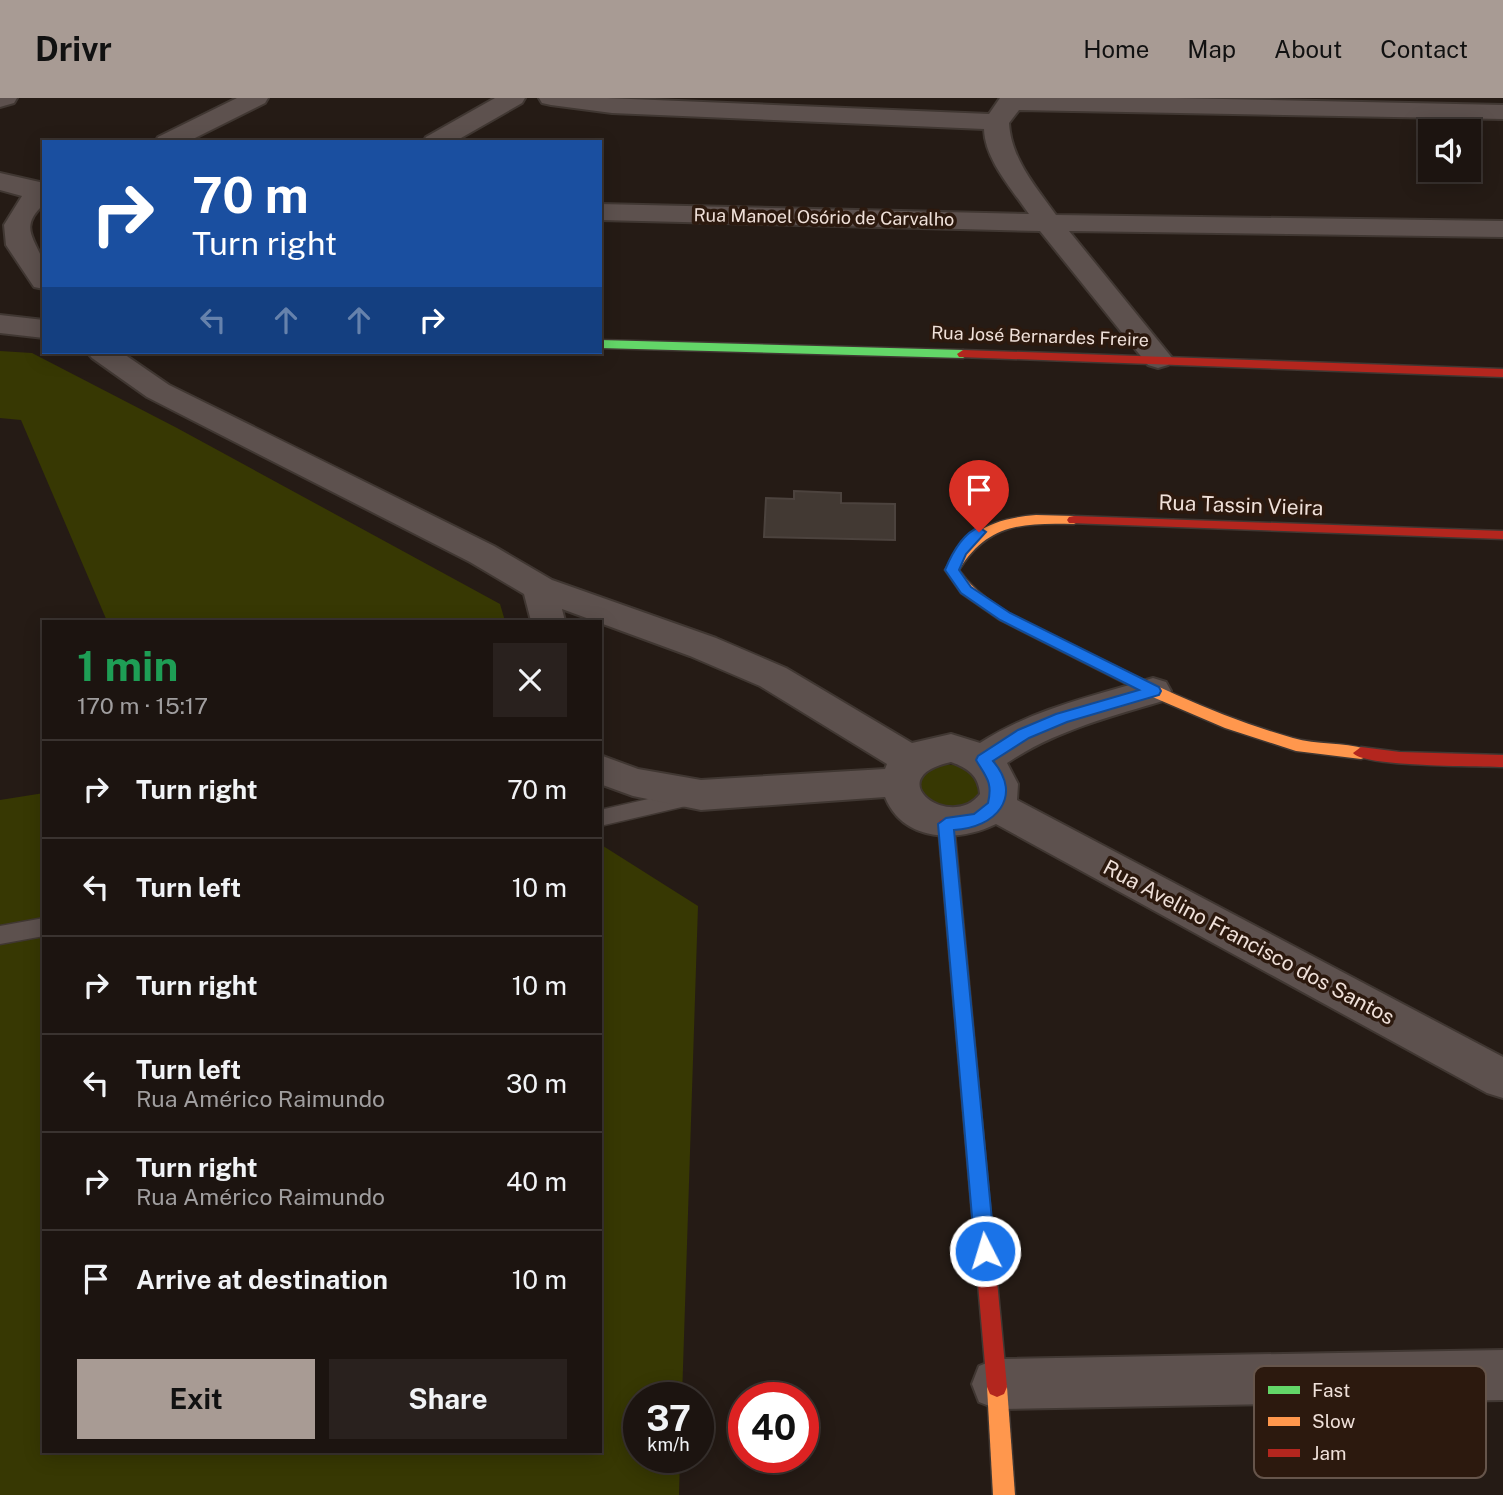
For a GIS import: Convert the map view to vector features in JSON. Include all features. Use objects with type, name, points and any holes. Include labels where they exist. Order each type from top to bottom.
[{"type":"street","points":[[0,100],[5,98]]},
{"type":"street","points":[[171,140],[256,98]]},
{"type":"street","points":[[439,140],[513,98]]},
{"type":"street","points":[[551,98],[612,106],[682,110],[1006,107],[1503,112]]},
{"type":"street","points":[[1006,107],[998,142],[1002,151],[1048,222],[1158,359]]},
{"type":"street","points":[[0,181],[24,189],[42,191]]},
{"type":"street","points":[[42,192],[27,204],[16,221],[17,237],[27,258],[42,278]]},
{"type":"street","name":"Rua Manoel Osório de Carvalho","points":[[602,212],[1503,229]]},
{"type":"street","points":[[0,324],[42,329]]},
{"type":"street","name":"Rua José Bernardes Freire","points":[[602,344],[1158,359],[1495,376]]},
{"type":"street","points":[[105,354],[158,391],[482,554],[544,604],[703,647],[773,677],[904,771]]},
{"type":"street","name":"Rua Tassin Vieira","points":[[1153,691],[1005,617],[966,590],[952,570],[960,552],[979,532],[1012,521],[1044,519],[1503,536]]},
{"type":"street","points":[[983,760],[1023,734],[1062,718],[1153,691],[1230,724],[1296,745],[1400,758],[1503,761]]},
{"type":"street","points":[[602,770],[634,782],[701,795],[904,771],[934,750],[951,748],[968,752],[983,760],[996,774],[1000,787],[996,806],[979,818],[964,823],[946,824],[922,817],[909,807],[901,795],[904,771]]},
{"type":"street","name":"Rua Avelino Francisco dos Santos","points":[[996,806],[1503,1079]]},
{"type":"street","points":[[946,824],[997,1384],[1004,1495]]},
{"type":"street","points":[[997,1384],[1254,1379]]},
{"type":"lane","points":[[602,818],[701,795]]},
{"type":"lane","points":[[0,935],[42,928]]},
{"type":"shaded area","points":[[0,351],[32,353],[177,428],[500,604],[505,620],[107,620],[21,420],[0,418]]},
{"type":"shaded area","points":[[942,764],[965,768],[978,780],[983,795],[968,812],[923,806],[916,780],[922,771]]},
{"type":"shaded area","points":[[42,793],[42,1453],[602,1453],[602,845],[698,906],[683,1382],[623,1382],[623,1473],[680,1473],[679,1495],[0,1495],[0,800]]},
{"type":"building","points":[[794,491],[841,493],[841,503],[895,504],[895,540],[764,537],[766,498],[794,499]]},
{"type":"traffic: fast","points":[[602,344],[963,354]]},
{"type":"traffic: slow","points":[[1074,520],[1019,521],[988,531],[975,540],[952,570],[966,590],[1005,617],[1153,691],[1230,724],[1296,745],[1361,753]]},
{"type":"traffic: slow","points":[[997,1387],[1004,1495]]},
{"type":"traffic: jam","points":[[963,354],[1503,373]]},
{"type":"traffic: jam","points":[[1074,520],[1503,535]]},
{"type":"traffic: jam","points":[[1361,753],[1400,758],[1503,761]]},
{"type":"traffic: jam","points":[[946,824],[997,1387]]},
{"type":"route","points":[[979,532],[960,552],[952,570],[966,590],[1005,617],[1153,691],[1062,718],[1023,734],[983,760],[996,774],[1000,787],[996,806],[979,818],[964,823],[946,824],[985,1251]]}]
